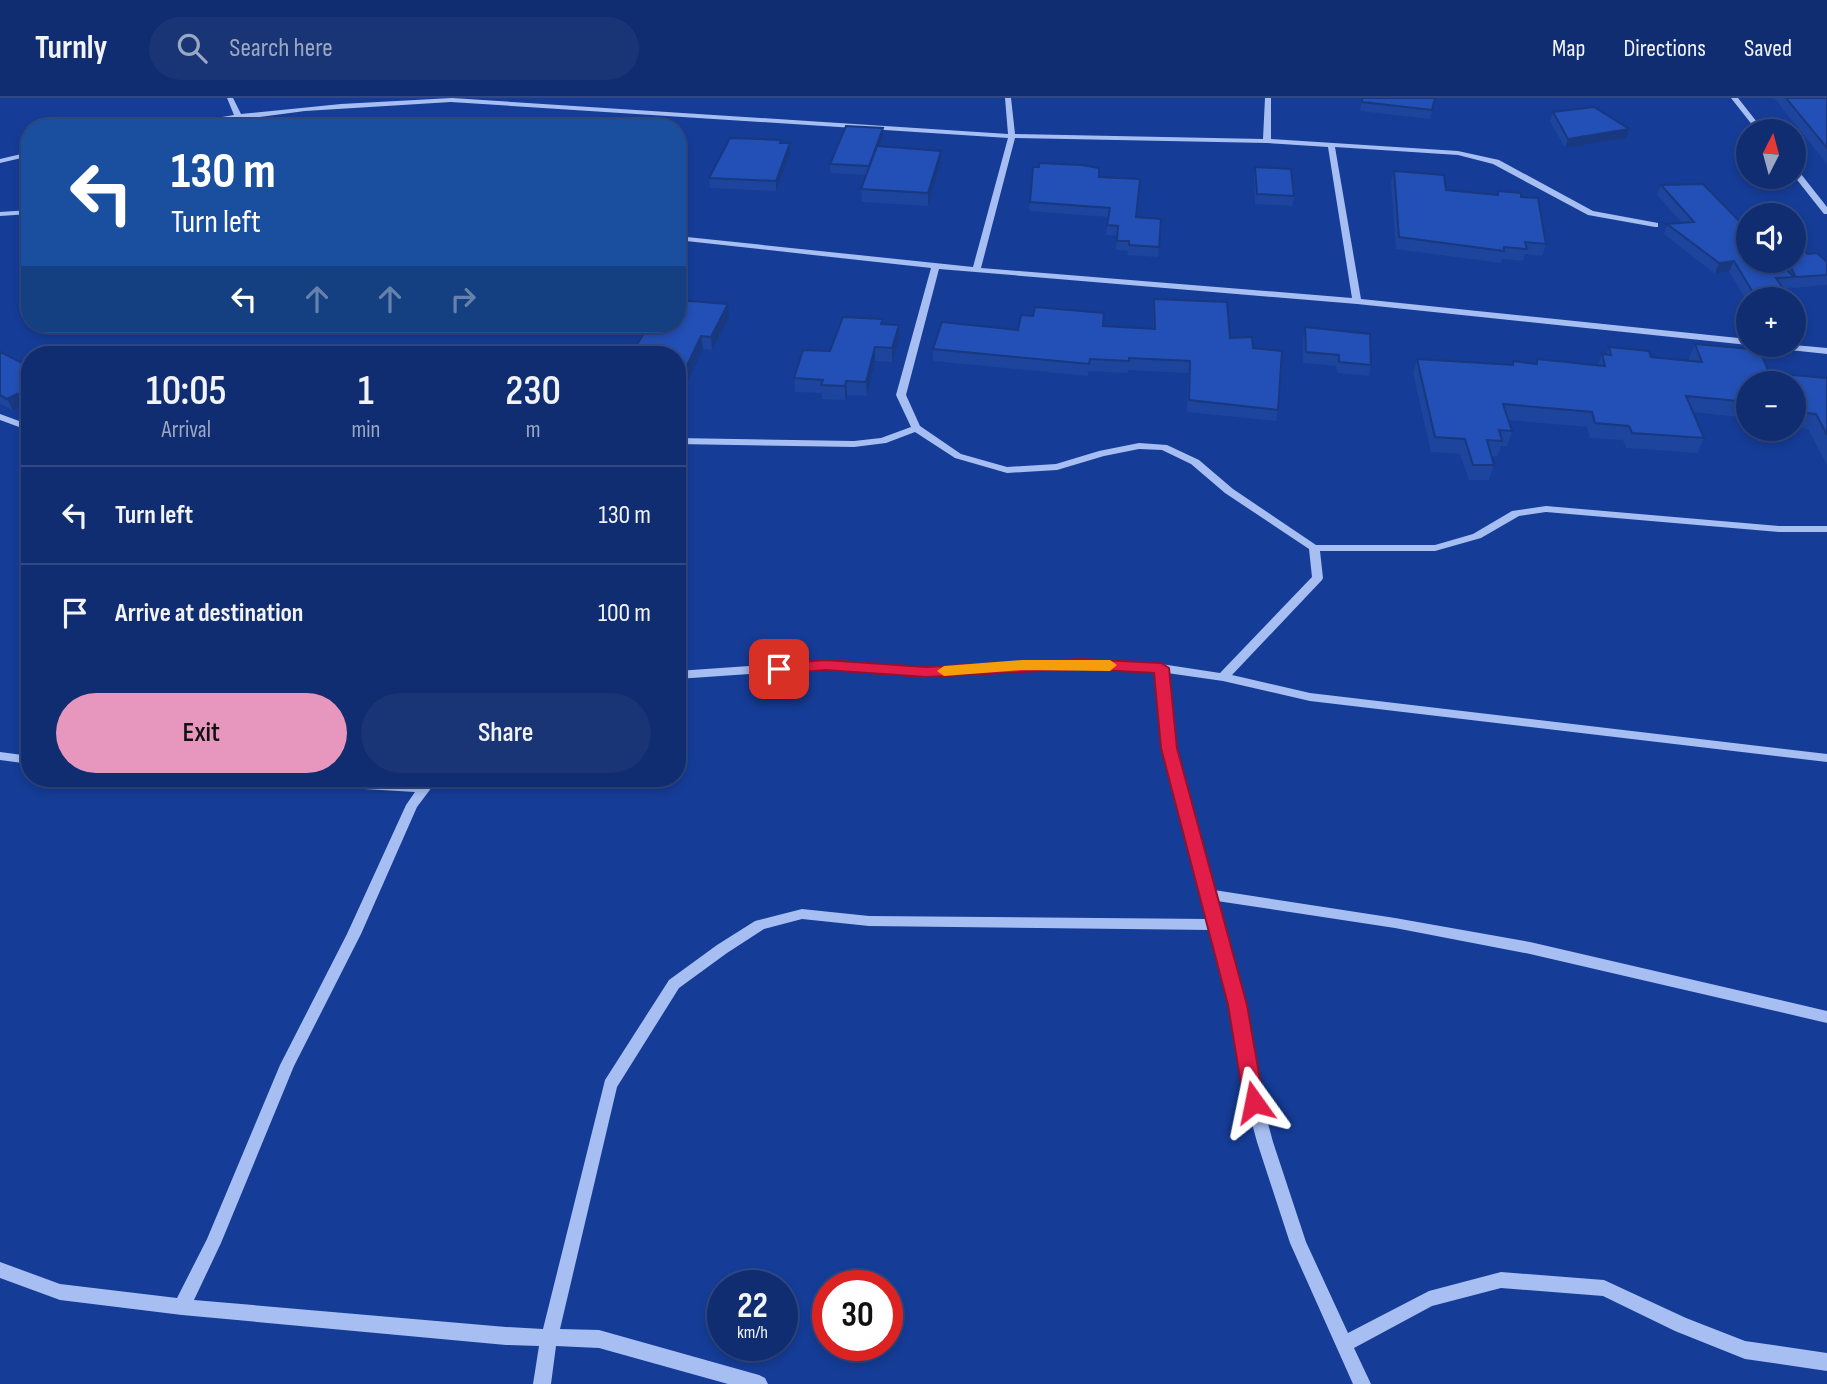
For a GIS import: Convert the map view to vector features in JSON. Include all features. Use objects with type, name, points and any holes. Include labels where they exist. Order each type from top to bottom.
[{"type":"street","points":[[230,98],[238,115]]},
{"type":"street","points":[[976,270],[1012,136],[1008,98]]},
{"type":"street","points":[[1267,141],[1268,98]]},
{"type":"street","points":[[1734,98],[1751,119]]},
{"type":"street","points":[[214,119],[374,102],[451,99],[1012,136],[1267,141],[1458,153],[1496,162],[1591,214],[1655,225]]},
{"type":"street","points":[[1331,145],[1357,301]]},
{"type":"street","points":[[0,161],[21,156]]},
{"type":"street","points":[[1806,186],[1827,212]]},
{"type":"street","points":[[0,214],[21,213]]},
{"type":"street","points":[[686,239],[976,270],[1357,301],[1736,341]]},
{"type":"street","points":[[936,266],[901,395],[916,428],[958,456],[1007,470],[1057,467],[1115,451],[1164,447],[1195,462],[1229,491],[1314,548],[1435,548],[1477,536],[1517,513],[1546,509],[1779,529],[1827,530]]},
{"type":"street","points":[[1806,349],[1827,351]]},
{"type":"street","points":[[0,417],[21,425]]},
{"type":"street","points":[[686,441],[854,444],[883,441],[916,428]]},
{"type":"street","points":[[1223,677],[1318,578],[1314,548]]},
{"type":"street","points":[[686,674],[825,665],[926,672],[1045,665],[1161,668],[1223,677],[1310,697],[1827,758]]},
{"type":"street","points":[[1161,668],[1169,748],[1238,1005],[1248,1083],[1298,1243],[1362,1384]]},
{"type":"street","points":[[0,756],[21,759]]},
{"type":"street","points":[[182,1307],[213,1244],[287,1065],[354,934],[412,805],[425,787]]},
{"type":"street","points":[[1209,895],[1395,923],[1530,948],[1827,1017]]},
{"type":"street","points":[[542,1384],[549,1338],[610,1085],[674,984],[760,925],[802,914],[869,921],[1217,925]]},
{"type":"street","points":[[0,1270],[60,1292],[182,1307],[549,1338],[599,1339],[759,1384]]},
{"type":"street","points":[[1344,1345],[1429,1300],[1501,1280],[1604,1288],[1681,1325],[1745,1350],[1827,1362]]},
{"type":"building","points":[[1362,98],[1435,98],[1432,110],[1362,102]]},
{"type":"building","points":[[1786,98],[1827,98],[1827,148],[1806,119]]},
{"type":"building","points":[[1594,107],[1629,129],[1568,139],[1553,112]]},
{"type":"building","points":[[846,126],[883,128],[869,166],[830,164]]},
{"type":"building","points":[[730,138],[781,140],[780,143],[790,143],[776,181],[709,178]]},
{"type":"building","points":[[877,146],[941,151],[928,193],[861,189]]},
{"type":"building","points":[[1039,163],[1082,165],[1099,168],[1099,177],[1140,179],[1136,217],[1161,219],[1159,247],[1129,245],[1129,241],[1117,241],[1118,226],[1107,225],[1110,208],[1030,202],[1033,167],[1039,167]]},
{"type":"building","points":[[1255,167],[1291,169],[1294,196],[1257,194]]},
{"type":"building","points":[[1394,171],[1444,175],[1446,190],[1498,195],[1498,191],[1521,193],[1521,197],[1538,198],[1546,244],[1525,242],[1527,249],[1504,247],[1504,251],[1399,237]]},
{"type":"building","points":[[1703,184],[1736,218],[1736,264],[1734,261],[1719,263],[1667,224],[1694,222],[1661,185]]},
{"type":"building","points":[[1806,253],[1817,253],[1827,262],[1827,275],[1796,277],[1794,273],[1806,273]]},
{"type":"building","points":[[1741,273],[1790,273],[1794,277],[1776,278],[1782,287],[1750,287]]},
{"type":"building","points":[[1154,299],[1227,302],[1230,338],[1252,337],[1253,348],[1282,351],[1278,410],[1189,400],[1190,361],[1090,359],[1089,364],[933,349],[942,322],[1018,330],[1021,315],[1033,316],[1035,307],[1104,313],[1103,326],[1155,329]]},
{"type":"building","points":[[686,301],[728,304],[711,337],[701,336],[686,368],[686,346],[636,346],[644,333],[686,333]]},
{"type":"building","points":[[843,317],[883,319],[881,324],[899,325],[892,348],[875,347],[866,382],[846,381],[845,386],[821,385],[823,380],[794,378],[803,350],[830,351]]},
{"type":"building","points":[[1305,327],[1370,334],[1371,365],[1339,362],[1339,355],[1306,352]]},
{"type":"building","points":[[1695,344],[1736,348],[1736,357],[1763,357],[1768,371],[1736,371],[1736,401],[1686,396],[1704,438],[1632,433],[1629,426],[1595,423],[1592,412],[1503,404],[1512,431],[1499,430],[1502,441],[1487,440],[1494,465],[1473,465],[1465,439],[1435,437],[1417,359],[1513,365],[1513,361],[1537,364],[1537,359],[1605,366],[1602,354],[1611,355],[1609,347],[1649,351],[1651,357],[1702,362]]},
{"type":"building","points":[[0,352],[21,362],[21,396],[17,394],[7,399],[0,395]]},
{"type":"building","points":[[1806,376],[1827,378],[1827,435],[1816,414],[1806,413]]},
{"type":"slow traffic","points":[[944,671],[1022,665],[1110,665]]},
{"type":"route","points":[[779,669],[825,665],[926,672],[1081,664],[1161,668],[1169,748],[1238,1005],[1248,1083],[1254,1102]]}]
